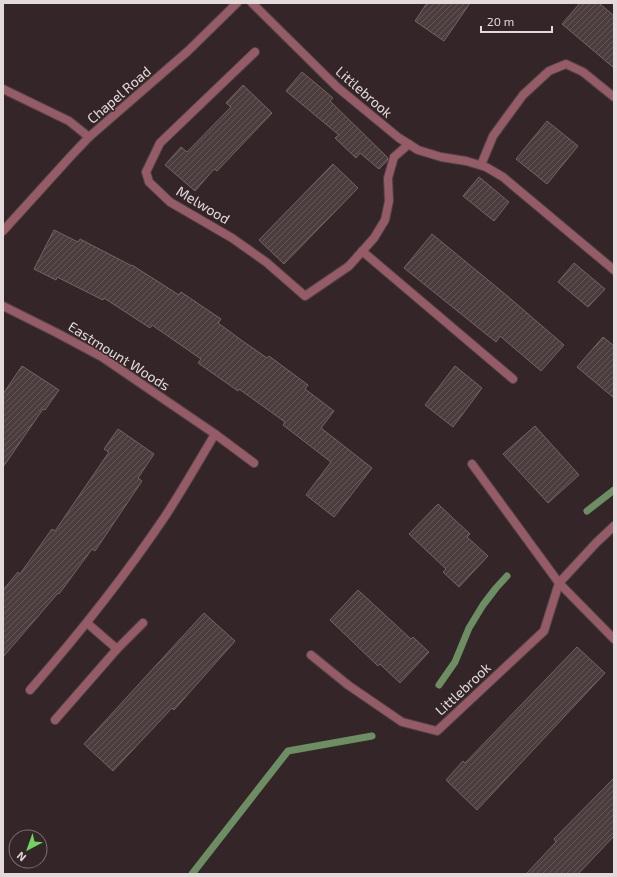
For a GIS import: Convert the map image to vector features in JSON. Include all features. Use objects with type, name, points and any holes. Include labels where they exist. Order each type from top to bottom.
[{"type":"street","name":"Chapel Road","points":[[3,89],[70,120],[89,137],[183,56],[238,3]]},
{"type":"street","name":"Littlebrook","points":[[252,3],[337,87],[379,123],[418,150],[441,157],[466,161],[486,167],[503,177],[614,270]]},
{"type":"street","name":"Melwood","points":[[255,52],[160,143],[146,172],[149,182],[170,202],[232,238],[266,262],[306,296],[349,266],[374,238],[385,220],[389,201],[388,178],[394,157],[409,144]]},
{"type":"street","points":[[481,166],[493,136],[523,95],[549,71],[566,64],[583,72],[614,97]]},
{"type":"street","points":[[3,231],[89,137]]},
{"type":"street","points":[[362,251],[513,380]]},
{"type":"street","name":"Eastmount Woods","points":[[3,308],[57,333],[102,357],[215,434],[254,463]]},
{"type":"street","points":[[30,690],[87,623],[114,587],[166,515],[215,434]]},
{"type":"street","points":[[472,464],[559,583],[614,639]]},
{"type":"street","name":"Littlebrook","points":[[311,655],[348,685],[402,722],[437,731],[544,631],[559,583],[614,526]]},
{"type":"street","points":[[87,623],[117,650]]},
{"type":"street","points":[[55,720],[143,623]]},
{"type":"building","points":[[427,3],[470,3],[444,41],[415,21]]},
{"type":"building","points":[[580,3],[599,3],[614,16],[614,68],[562,24]]},
{"type":"building","points":[[302,72],[333,98],[330,101],[388,158],[379,169],[360,153],[356,158],[335,138],[339,135],[286,91]]},
{"type":"building","points":[[243,85],[272,113],[217,171],[214,169],[195,191],[165,165],[181,147],[187,152],[231,107],[226,103]]},
{"type":"building","points":[[547,121],[578,146],[547,184],[516,159]]},
{"type":"building","points":[[333,164],[358,188],[284,264],[259,240]]},
{"type":"building","points":[[479,177],[509,202],[494,221],[463,196]]},
{"type":"building","points":[[54,230],[78,242],[80,239],[132,265],[179,295],[181,292],[221,319],[218,323],[267,358],[269,356],[308,385],[305,389],[334,411],[321,428],[372,468],[334,517],[306,495],[331,462],[283,425],[285,422],[239,389],[238,391],[198,363],[201,359],[152,325],[150,328],[104,298],[103,300],[57,277],[56,280],[34,269]]},
{"type":"building","points":[[432,234],[564,345],[541,371],[500,336],[496,342],[404,268]]},
{"type":"building","points":[[574,263],[605,289],[588,307],[558,282]]},
{"type":"building","points":[[603,337],[614,346],[614,398],[577,367]]},
{"type":"building","points":[[22,366],[59,390],[45,410],[43,409],[3,467],[3,394]]},
{"type":"building","points":[[455,366],[482,388],[453,427],[425,405]]},
{"type":"building","points":[[535,426],[579,475],[548,503],[503,454]]},
{"type":"building","points":[[118,429],[154,454],[138,478],[142,481],[95,551],[92,549],[59,594],[58,593],[3,657],[3,590],[18,572],[20,574],[52,529],[55,531],[109,452],[104,449]]},
{"type":"building","points":[[438,504],[470,534],[467,537],[488,556],[459,587],[443,572],[446,569],[409,534]]},
{"type":"building","points":[[358,590],[411,639],[413,637],[429,652],[400,683],[380,664],[378,666],[330,620]]},
{"type":"building","points":[[204,613],[235,641],[174,710],[172,708],[113,771],[84,744]]},
{"type":"building","points":[[577,647],[605,673],[477,810],[446,780],[463,761],[465,763]]},
{"type":"building","points":[[614,778],[614,836],[578,874],[526,874],[556,842],[554,839]]},
{"type":"waterway","points":[[587,511],[614,490]]},
{"type":"waterway","points":[[439,685],[455,662],[469,628],[483,605],[507,576]]},
{"type":"waterway","points":[[192,874],[288,751],[372,736]]}]
